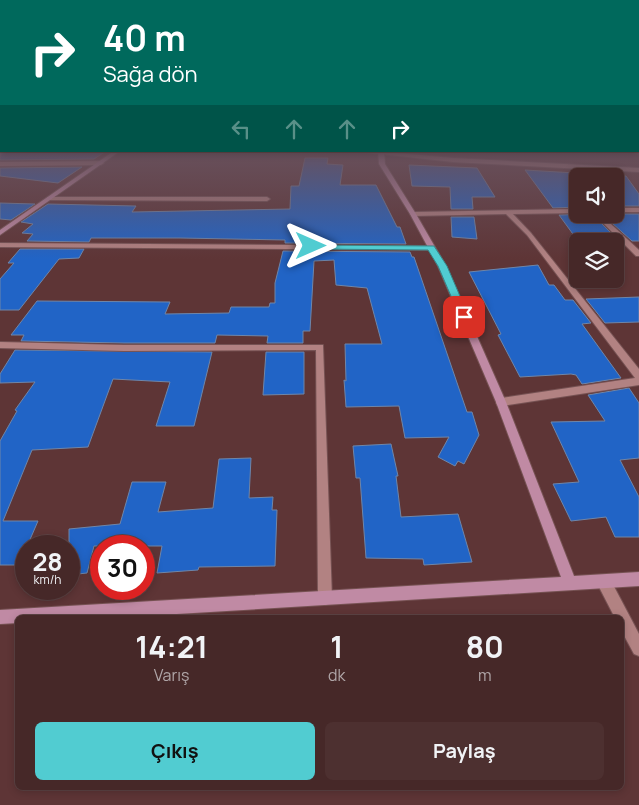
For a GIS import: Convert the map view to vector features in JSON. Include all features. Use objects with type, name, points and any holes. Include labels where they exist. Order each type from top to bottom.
[{"type":"street","points":[[0,234],[69,185]]},
{"type":"street","points":[[395,185],[442,266],[501,402],[570,584]]},
{"type":"street","points":[[50,198],[267,199]]},
{"type":"street","points":[[624,210],[639,210]]},
{"type":"street","points":[[413,214],[569,211]]},
{"type":"street","points":[[508,213],[529,234],[639,376]]},
{"type":"street","points":[[606,223],[639,254]]},
{"type":"street","points":[[0,244],[431,248]]},
{"type":"street","points":[[0,345],[124,348],[320,346],[325,598]]},
{"type":"street","points":[[501,402],[639,382]]},
{"type":"street","points":[[34,615],[639,580]]},
{"type":"street","points":[[604,582],[621,615]]},
{"type":"street","points":[[0,617],[15,616]]},
{"type":"street","points":[[624,620],[639,649]]},
{"type":"building","points":[[376,185],[397,227],[400,227],[406,244],[285,243],[285,240],[180,238],[91,238],[89,242],[27,241],[33,234],[22,233],[33,224],[21,222],[48,204],[136,206],[132,212],[290,209],[291,186]]},
{"type":"building","points":[[487,185],[495,197],[472,197],[473,209],[451,209],[450,187],[412,186]]},
{"type":"building","points":[[536,185],[569,185],[569,207],[553,208]]},
{"type":"building","points":[[624,185],[632,185],[639,194],[639,206],[624,206]]},
{"type":"building","points":[[0,203],[35,204],[11,220],[0,219]]},
{"type":"building","points":[[624,214],[639,214],[639,241],[632,241],[612,223],[624,223]]},
{"type":"building","points":[[559,215],[569,215],[569,223],[601,223],[611,233],[572,233]]},
{"type":"building","points":[[451,217],[474,217],[477,239],[452,237]]},
{"type":"building","points":[[20,249],[84,249],[79,258],[59,259],[19,310],[0,310],[0,279],[14,263],[8,263]]},
{"type":"building","points":[[283,251],[410,252],[412,257],[414,257],[467,412],[472,412],[479,435],[464,464],[458,461],[455,466],[438,457],[449,437],[405,438],[399,406],[346,407],[344,380],[346,381],[345,344],[382,344],[367,288],[336,285],[334,260],[314,261],[310,331],[303,331],[303,343],[267,343],[268,336],[217,335],[215,343],[124,343],[21,341],[24,335],[11,335],[37,301],[170,302],[165,314],[229,313],[231,307],[269,307],[270,303],[275,303],[275,283]]},
{"type":"building","points":[[538,265],[549,285],[554,285],[565,300],[573,300],[591,323],[582,324],[621,378],[582,384],[576,375],[571,374],[520,377],[498,335],[501,334],[469,272]]},
{"type":"building","points":[[639,297],[639,322],[605,323],[586,299]]},
{"type":"building","points":[[15,350],[212,352],[194,426],[156,426],[170,382],[113,379],[88,447],[32,450],[3,521],[38,521],[32,535],[15,535],[15,565],[0,565],[0,441],[17,411],[15,410],[35,382],[0,383],[0,374]]},
{"type":"building","points":[[266,352],[304,352],[304,394],[263,395]]},
{"type":"building","points":[[629,388],[639,403],[639,458],[620,460],[639,497],[639,537],[615,537],[606,517],[571,521],[553,484],[579,482],[551,422],[605,421],[588,395]]},
{"type":"building","points":[[391,444],[398,476],[396,476],[401,517],[458,514],[472,562],[424,565],[423,559],[366,558],[360,478],[356,478],[353,446]]},
{"type":"building","points":[[251,458],[249,498],[273,497],[272,510],[277,510],[275,566],[199,567],[198,570],[157,573],[162,546],[155,546],[155,535],[90,535],[90,561],[87,573],[80,574],[80,535],[69,535],[69,529],[120,524],[132,482],[166,482],[158,512],[213,508],[219,459]]},
{"type":"route","points":[[311,246],[431,248],[442,266],[464,317]]}]
